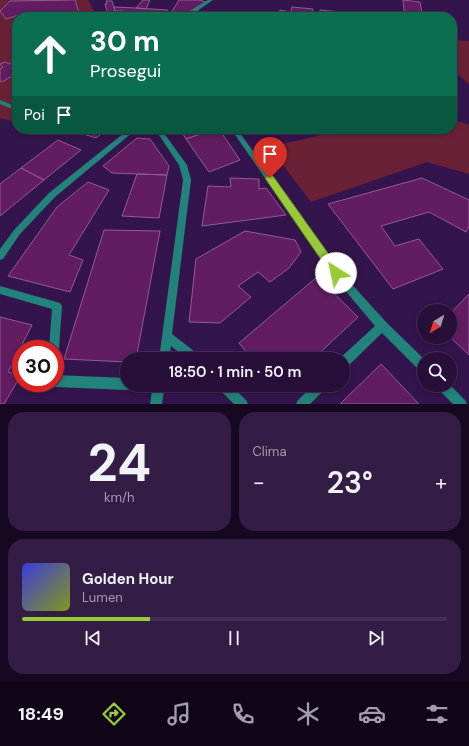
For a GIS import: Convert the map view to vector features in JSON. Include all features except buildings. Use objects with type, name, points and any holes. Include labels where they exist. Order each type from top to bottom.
[{"type":"street","points":[[194,12],[211,0]]},
{"type":"street","points":[[0,102],[12,107]]},
{"type":"street","points":[[0,256],[17,232],[52,195],[127,134]]},
{"type":"street","points":[[161,134],[183,165],[187,180],[165,352]]},
{"type":"street","points":[[238,134],[336,273],[382,326],[417,360]]},
{"type":"street","points":[[0,290],[57,306],[55,340]]},
{"type":"street","points":[[350,356],[382,326]]},
{"type":"street","points":[[167,336],[186,352]]},
{"type":"street","points":[[64,381],[120,384]]},
{"type":"street","points":[[156,404],[158,392]]},
{"type":"street","points":[[230,392],[242,404]]},
{"type":"street","points":[[302,404],[314,392]]},
{"type":"street","points":[[449,392],[462,404]]},
{"type":"shaded area","points":[[0,0],[88,0],[94,12],[12,12],[12,122],[0,118]]},
{"type":"shaded area","points":[[457,40],[469,41],[469,84],[457,74]]},
{"type":"shaded area","points":[[457,121],[469,125],[469,174],[427,162],[311,202],[269,147],[326,134],[457,134]]},
{"type":"route","points":[[270,178],[336,273]]}]
